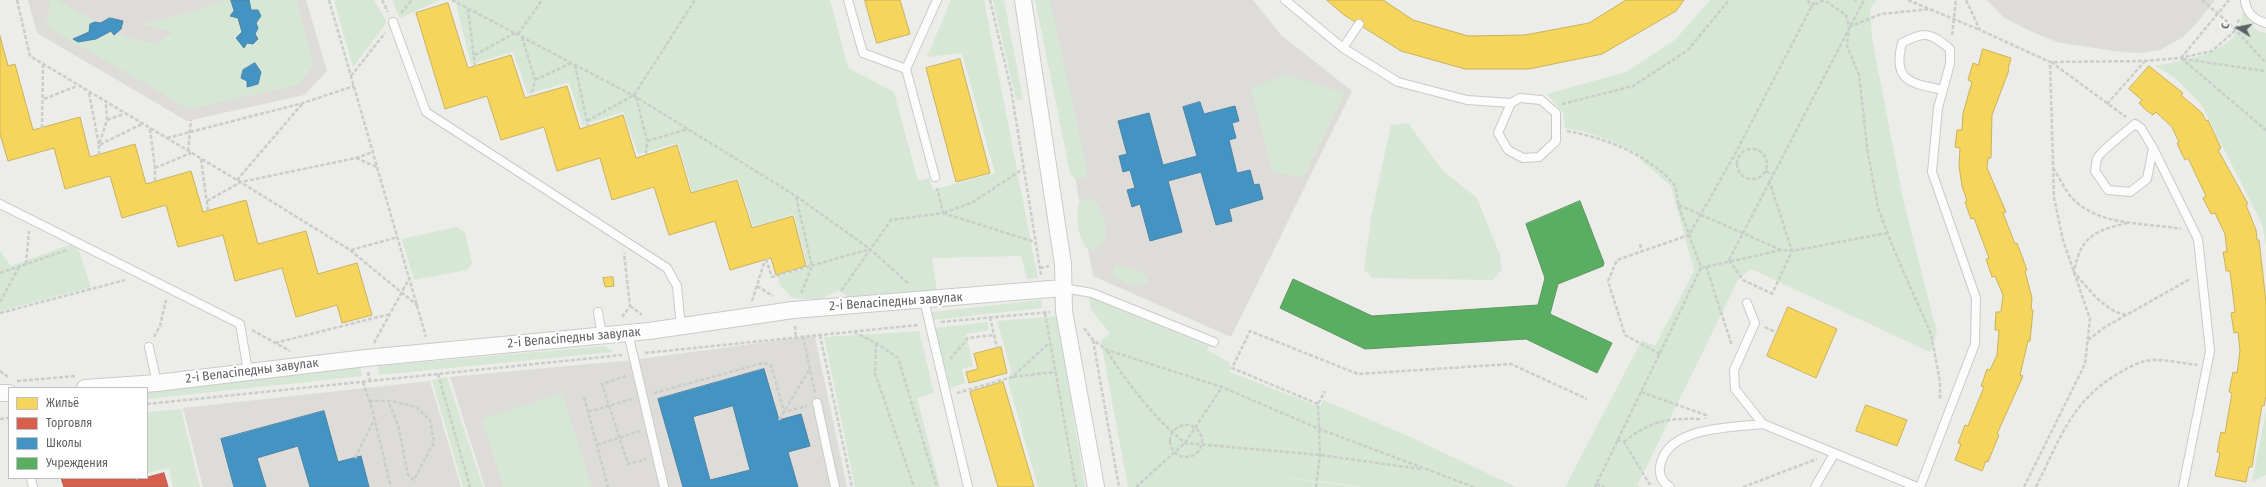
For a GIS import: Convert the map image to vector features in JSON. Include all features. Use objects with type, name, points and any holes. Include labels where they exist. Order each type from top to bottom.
[{"type":"street","points":[[1023,0],[1063,264],[1064,311],[1096,487]]},
{"type":"street","name":"2-і Веласіпедны завулак","points":[[99,387],[157,383],[248,371],[602,336],[624,328],[681,327],[793,310],[1063,288]]},
{"type":"lane","points":[[848,0],[863,53],[906,69]]},
{"type":"lane","points":[[935,179],[906,69],[937,0]]},
{"type":"lane","points":[[1285,0],[1343,48],[1398,82],[1467,100],[1511,103],[1520,98],[1541,100],[1556,114],[1556,141],[1539,157],[1523,158],[1508,150],[1498,133],[1511,103]]},
{"type":"lane","points":[[2245,0],[2249,12],[2258,21],[2266,23]]},
{"type":"lane","points":[[393,22],[426,112],[667,268],[677,286],[681,327]]},
{"type":"lane","points":[[1343,48],[1359,24]]},
{"type":"lane","points":[[1920,487],[1975,344],[1976,298],[1932,172],[1938,108],[1943,90],[1950,64],[1950,48],[1933,35],[1917,34],[1902,43],[1898,60],[1902,75],[1914,83],[1943,90]]},
{"type":"lane","points":[[2153,148],[2147,179],[2130,192],[2108,190],[2101,182],[2095,171],[2097,158],[2105,149],[2117,141],[2135,124],[2141,128],[2153,148],[2198,239],[2210,351],[2183,487]]},
{"type":"lane","points":[[0,204],[240,324],[248,371]]},
{"type":"lane","points":[[1063,288],[1092,293],[1214,342]]},
{"type":"lane","points":[[924,300],[968,487]]},
{"type":"lane","points":[[1747,303],[1755,323],[1734,370],[1735,389],[1763,424],[1917,487]]},
{"type":"lane","points":[[598,312],[602,336]]},
{"type":"lane","points":[[624,328],[632,354],[664,487]]},
{"type":"lane","points":[[149,347],[157,383]]},
{"type":"lane","points":[[817,403],[835,487]]},
{"type":"lane","points":[[1670,487],[1665,484],[1659,473],[1661,461],[1666,449],[1674,441],[1693,433],[1763,424]]},
{"type":"lane","points":[[1815,487],[1834,454]]},
{"type":"path","points":[[17,0],[30,56],[77,86],[237,180],[350,250],[418,306]]},
{"type":"path","points":[[329,0],[410,277],[426,338]]},
{"type":"path","points":[[351,76],[412,0]]},
{"type":"path","points":[[452,0],[635,96],[796,196],[870,249],[924,300]]},
{"type":"path","points":[[475,55],[517,34],[542,0]]},
{"type":"path","points":[[587,121],[635,96],[695,0]]},
{"type":"path","points":[[990,0],[1011,89],[1034,242],[1041,277]]},
{"type":"path","points":[[1549,107],[1592,98],[1633,86],[1688,50],[1729,0]]},
{"type":"path","points":[[1808,0],[1811,7]]},
{"type":"path","points":[[1660,354],[1625,335],[1608,281],[1617,260],[1690,236],[1700,214],[1734,154],[1815,0]]},
{"type":"path","points":[[1729,260],[1864,0]]},
{"type":"path","points":[[1908,0],[1954,18],[2050,62],[2135,124]]},
{"type":"path","points":[[1950,48],[1956,0]]},
{"type":"path","points":[[1966,0],[1980,30]]},
{"type":"path","points":[[2202,0],[2218,12],[2266,63]]},
{"type":"path","points":[[2180,58],[2229,0]]},
{"type":"path","points":[[1811,7],[1821,1],[1838,8],[1846,15],[1849,27],[1847,46],[1859,75],[1868,154],[1878,208],[1887,233],[1931,334],[1940,382],[1940,403]]},
{"type":"path","points":[[468,9],[475,55],[475,66]]},
{"type":"path","points":[[1849,27],[1881,14],[1930,9]]},
{"type":"path","points":[[2050,62],[2145,61],[2180,58],[2212,51],[2236,30],[2239,14]]},
{"type":"path","points":[[522,36],[535,80],[531,97]]},
{"type":"path","points":[[2180,58],[2266,71]]},
{"type":"path","points":[[2180,58],[2266,130]]},
{"type":"path","points":[[2107,104],[2145,61]]},
{"type":"path","points":[[2024,487],[2085,364],[2090,319],[2063,240],[2056,205],[2053,168],[2050,62]]},
{"type":"path","points":[[535,80],[572,63]]},
{"type":"path","points":[[42,128],[44,99],[43,64]]},
{"type":"path","points":[[575,65],[588,126]]},
{"type":"path","points":[[44,99],[77,86]]},
{"type":"path","points":[[167,138],[303,103],[354,86]]},
{"type":"path","points":[[89,93],[99,145],[99,154]]},
{"type":"path","points":[[635,96],[647,141],[646,155]]},
{"type":"path","points":[[99,145],[107,120],[106,103]]},
{"type":"path","points":[[237,180],[303,103]]},
{"type":"path","points":[[107,120],[124,114]]},
{"type":"path","points":[[188,151],[191,120]]},
{"type":"path","points":[[99,145],[142,124]]},
{"type":"path","points":[[150,129],[155,168],[155,181]]},
{"type":"path","points":[[647,141],[688,129]]},
{"type":"path","points":[[1556,129],[1590,134],[1615,144],[1645,160],[1674,184],[1679,205],[1701,268]]},
{"type":"path","points":[[1748,149],[1762,152],[1767,165],[1766,171],[1760,177],[1753,179],[1746,178],[1740,173],[1738,166],[1739,157],[1748,149]]},
{"type":"path","points":[[207,201],[240,182],[356,158],[373,152]]},
{"type":"path","points":[[155,168],[191,153]]},
{"type":"path","points":[[1734,154],[1739,157]]},
{"type":"path","points":[[356,158],[378,167]]},
{"type":"path","points":[[201,159],[208,211]]},
{"type":"path","points":[[2053,168],[2072,198],[2085,210],[2109,220],[2195,232]]},
{"type":"path","points":[[839,293],[891,220],[943,213],[973,202],[1023,169]]},
{"type":"path","points":[[1766,171],[1772,175]]},
{"type":"path","points":[[935,179],[943,213]]},
{"type":"path","points":[[1729,260],[1743,280],[1774,295],[1792,251],[1770,180]]},
{"type":"path","points":[[796,196],[812,266],[800,297]]},
{"type":"path","points":[[1679,205],[1781,250]]},
{"type":"path","points":[[943,213],[1034,242]]},
{"type":"path","points":[[26,264],[30,219]]},
{"type":"path","points":[[2074,272],[2077,258],[2085,240],[2101,229],[2130,222]]},
{"type":"path","points":[[1605,487],[1595,486],[1701,268],[1729,260],[1781,250],[1792,251],[1887,233]]},
{"type":"path","points":[[350,250],[398,237]]},
{"type":"path","points":[[622,238],[630,306],[624,328]]},
{"type":"path","points":[[1640,244],[1642,252]]},
{"type":"path","points":[[0,273],[82,245]]},
{"type":"path","points":[[750,309],[766,259],[772,277],[870,249]]},
{"type":"path","points":[[0,302],[19,266]]},
{"type":"path","points":[[1706,266],[1738,362]]},
{"type":"path","points":[[2074,272],[2105,305],[2117,313],[2126,315]]},
{"type":"path","points":[[2088,340],[2126,315],[2202,272]]},
{"type":"path","points":[[0,314],[143,275]]},
{"type":"path","points":[[373,345],[410,277]]},
{"type":"path","points":[[149,347],[160,326],[168,288]]},
{"type":"path","points":[[630,306],[648,320]]},
{"type":"path","points":[[148,404],[929,323],[1056,312]]},
{"type":"path","points":[[1044,313],[1076,487]]},
{"type":"path","points":[[275,343],[390,314]]},
{"type":"path","points":[[990,317],[997,348]]},
{"type":"path","points":[[1080,323],[1093,340],[1107,350],[1222,387],[1317,428],[1474,487]]},
{"type":"path","points":[[240,324],[293,354]]},
{"type":"path","points":[[1762,325],[1777,333]]},
{"type":"path","points":[[853,331],[876,343],[898,358],[936,487]]},
{"type":"path","points":[[1318,404],[1232,368],[1250,331],[1358,374],[1511,364],[1588,399]]},
{"type":"path","points":[[820,335],[852,487]]},
{"type":"path","points":[[940,370],[968,338],[994,335]]},
{"type":"path","points":[[784,412],[817,403],[803,336]]},
{"type":"path","points":[[1093,340],[1119,487]]},
{"type":"path","points":[[876,343],[875,373],[914,487]]},
{"type":"path","points":[[1012,377],[1049,343]]},
{"type":"path","points":[[1107,350],[1123,375],[1172,432],[1185,443],[1320,455],[1427,470]]},
{"type":"path","points":[[2036,487],[2072,415],[2083,400],[2102,382],[2135,363],[2154,360],[2207,366]]},
{"type":"path","points":[[588,412],[763,363],[771,365],[784,412]]},
{"type":"path","points":[[779,420],[810,369]]},
{"type":"path","points":[[947,396],[1012,377],[1054,372]]},
{"type":"path","points":[[636,373],[602,384],[628,464],[656,456]]},
{"type":"path","points":[[438,374],[470,487]]},
{"type":"path","points":[[363,382],[391,487]]},
{"type":"path","points":[[1136,487],[1185,443],[1222,387]]},
{"type":"path","points":[[1316,487],[1320,455],[1317,428],[1318,404],[1325,391]]},
{"type":"path","points":[[1624,442],[1635,432],[1655,422],[1677,418],[1706,419],[1706,415],[1641,392]]},
{"type":"path","points":[[584,397],[608,487]]},
{"type":"path","points":[[369,401],[388,401],[416,407],[430,420],[434,442],[414,480],[408,475],[398,425],[388,401]]},
{"type":"path","points":[[355,458],[374,420]]},
{"type":"path","points":[[1188,424],[1196,428],[1202,435],[1202,444],[1199,452],[1191,457],[1183,457],[1175,453],[1170,447],[1172,432],[1179,426],[1188,424]]},
{"type":"path","points":[[596,445],[650,428]]},
{"type":"path","points":[[1617,440],[1624,442],[1652,487]]},
{"type":"path","points":[[1742,487],[1834,454]]},
{"type":"shaded area","points":[[28,0],[306,0],[327,71],[304,95],[187,121],[37,33]]},
{"type":"shaded area","points":[[1043,0],[1253,0],[1281,35],[1352,91],[1231,337],[1093,276]]},
{"type":"shaded area","points":[[1987,0],[2215,0],[2196,24],[2183,37],[2160,50],[2139,53],[2113,51],[2057,42],[2028,30],[2003,17]]},
{"type":"shaded area","points":[[803,337],[815,337],[847,487],[485,487],[450,377],[633,360]]},
{"type":"shaded area","points":[[430,381],[461,487],[203,487],[183,408]]},
{"type":"green space","points":[[51,0],[56,0],[128,38],[156,44],[173,32],[142,24],[196,11],[225,0],[296,0],[314,65],[298,85],[189,109],[46,26]]},
{"type":"green space","points":[[334,0],[374,0],[387,22],[353,67]]},
{"type":"green space","points":[[392,0],[440,0],[400,18]]},
{"type":"green space","points":[[455,0],[830,0],[848,68],[894,92],[918,181],[929,178],[933,190],[995,173],[962,53],[927,57],[951,0],[984,0],[1038,278],[1027,279],[1021,256],[932,258],[937,292],[850,298],[839,290],[819,300],[792,298],[780,285],[778,277],[808,268],[794,214],[753,227],[738,178],[692,192],[678,143],[638,154],[623,112],[583,125],[569,82],[528,94],[513,52],[471,64]]},
{"type":"green space","points":[[993,0],[1004,0],[1023,99],[1016,100]]},
{"type":"green space","points":[[1035,0],[1050,0],[1087,170],[1086,176],[1082,178],[1074,178],[1070,173]]},
{"type":"green space","points":[[1710,0],[1876,0],[1870,9],[1872,38],[1903,199],[1937,333],[1930,352],[1751,269],[1738,280],[1638,484],[1640,487],[1565,487],[1642,340],[1655,346],[1694,271],[1671,186],[1642,161],[1641,156],[1623,146],[1585,132],[1565,128],[1563,112],[1547,94],[1626,72],[1675,40]]},
{"type":"green space","points":[[2244,6],[2250,24],[2256,30],[2266,33],[2266,245],[2262,224],[2201,104],[2174,77],[2155,66],[2201,56],[2222,46],[2231,39],[2238,30]]},
{"type":"green space","points":[[1286,75],[1345,93],[1303,177],[1273,172],[1251,89]]},
{"type":"green space","points":[[1408,123],[1443,171],[1477,198],[1500,255],[1502,269],[1493,280],[1372,278],[1364,269],[1372,213],[1391,125]]},
{"type":"green space","points":[[1087,198],[1098,203],[1104,222],[1106,233],[1105,239],[1097,250],[1086,248],[1079,232],[1078,205]]},
{"type":"green space","points":[[457,227],[465,233],[472,263],[467,270],[414,280],[402,239]]},
{"type":"green space","points":[[76,242],[91,287],[0,311],[0,251],[11,266]]},
{"type":"green space","points":[[1116,265],[1130,268],[1146,275],[1148,282],[1133,285],[1125,282],[1112,274]]},
{"type":"green space","points":[[1089,297],[1209,346],[1207,350],[1229,362],[1230,372],[1320,407],[1323,400],[1406,435],[1516,487],[1364,487],[1238,471],[1356,487],[1128,487],[1101,341],[1110,333],[1091,310]]},
{"type":"green space","points":[[1041,300],[1042,308],[933,320],[932,312]]},
{"type":"green space","points":[[1057,316],[1085,487],[1038,487],[1008,381],[1011,370],[997,321]]},
{"type":"green space","points":[[988,322],[989,330],[966,334],[973,366],[962,369],[965,383],[950,388],[934,328]]},
{"type":"green space","points":[[919,331],[934,393],[917,398],[940,487],[855,487],[824,337]]},
{"type":"green space","points":[[605,346],[613,352],[379,375],[378,366]]},
{"type":"green space","points":[[360,367],[362,376],[148,399],[148,389]]},
{"type":"green space","points":[[447,377],[483,487],[463,487],[432,380]]},
{"type":"green space","points":[[562,393],[592,487],[503,487],[482,419]]},
{"type":"green space","points":[[181,409],[200,487],[173,487],[169,468],[148,473],[148,412]]},
{"type":"green space","points":[[2266,412],[2266,475],[2252,482]]},
{"type":"building: Жильё","points":[[865,0],[900,0],[910,34],[877,43]]},
{"type":"building: Жильё","points":[[1327,0],[1383,0],[1413,20],[1468,36],[1525,35],[1589,23],[1626,0],[1684,0],[1676,11],[1602,54],[1529,69],[1465,69],[1401,51],[1344,15]]},
{"type":"building: Жильё","points":[[448,3],[468,68],[511,55],[525,98],[567,86],[580,129],[623,115],[636,158],[677,145],[691,193],[737,180],[752,228],[793,216],[806,266],[776,275],[771,258],[730,270],[715,221],[669,235],[654,187],[612,200],[600,158],[557,171],[544,127],[501,140],[487,96],[445,109],[416,13]]},
{"type":"building: Жильё","points":[[0,36],[8,66],[15,64],[33,130],[80,117],[90,157],[135,144],[146,184],[191,171],[203,212],[246,200],[258,244],[306,231],[318,274],[357,263],[372,315],[342,323],[337,305],[296,317],[282,268],[235,281],[223,235],[178,247],[166,205],[122,218],[110,176],[65,189],[54,148],[8,161],[0,134]]},
{"type":"building: Жильё","points":[[1983,49],[2011,58],[2009,70],[1992,115],[1991,158],[1988,158],[1987,168],[2006,212],[2003,213],[2015,244],[2017,243],[2027,270],[2025,271],[2032,298],[2031,310],[2033,310],[2030,341],[2028,341],[2020,375],[2023,376],[1997,434],[1999,435],[1988,462],[1986,461],[1982,471],[1955,460],[1961,444],[1958,443],[1965,425],[1968,426],[1984,387],[1981,386],[1987,369],[1990,370],[1997,355],[1999,330],[1995,330],[1996,312],[2001,312],[2003,295],[1995,276],[1992,277],[1986,259],[1989,258],[1974,218],[1971,219],[1965,202],[1967,201],[1962,186],[1959,166],[1960,148],[1955,147],[1957,130],[1962,130],[1963,113],[1972,82],[1968,80],[1973,63],[1978,65]]},
{"type":"building: Жильё","points":[[960,59],[990,173],[956,182],[926,68]]},
{"type":"building: Жильё","points":[[2149,66],[2183,93],[2181,95],[2202,113],[2206,121],[2208,120],[2221,148],[2218,150],[2248,204],[2246,205],[2256,230],[2257,240],[2259,240],[2266,302],[2266,396],[2264,406],[2262,405],[2252,467],[2249,467],[2246,482],[2215,476],[2220,453],[2217,452],[2221,432],[2225,433],[2232,393],[2229,392],[2233,372],[2237,373],[2240,351],[2238,332],[2234,333],[2231,313],[2235,312],[2230,271],[2226,271],[2223,252],[2227,252],[2225,234],[2215,213],[2211,214],[2203,198],[2206,196],[2188,158],[2185,160],[2181,152],[2177,143],[2179,142],[2172,127],[2156,112],[2153,115],[2146,110],[2139,103],[2142,100],[2129,89]]},
{"type":"building: Жильё","points":[[613,277],[614,286],[605,287],[603,278]]},
{"type":"building: Жильё","points":[[1788,307],[1837,329],[1816,378],[1767,356]]},
{"type":"building: Жильё","points":[[1001,347],[1007,373],[969,383],[966,372],[978,369],[974,354]]},
{"type":"building: Жильё","points":[[1003,382],[1034,487],[998,487],[970,392]]},
{"type":"building: Жильё","points":[[1866,405],[1907,420],[1897,446],[1856,431]]},
{"type":"building: Торговля","points":[[164,473],[168,487],[64,487],[61,479],[136,480],[148,479],[148,477]]},
{"type":"building: Школы","points":[[231,0],[249,0],[251,10],[258,10],[261,16],[256,23],[258,28],[255,34],[258,39],[253,44],[247,43],[244,48],[236,38],[242,32],[238,18],[230,16],[234,11]]},
{"type":"building: Школы","points":[[110,18],[123,21],[121,29],[114,35],[111,31],[96,39],[78,42],[73,39],[89,32],[90,24],[95,22],[100,23]]},
{"type":"building: Школы","points":[[255,63],[261,72],[258,84],[247,87],[247,81],[241,78],[243,70]]},
{"type":"building: Школы","points":[[1200,102],[1204,114],[1235,106],[1239,121],[1232,123],[1236,138],[1229,140],[1237,173],[1250,170],[1254,185],[1259,184],[1263,199],[1229,209],[1232,221],[1216,225],[1201,172],[1168,181],[1182,232],[1150,241],[1140,204],[1132,207],[1127,190],[1135,188],[1130,170],[1123,172],[1119,156],[1127,154],[1118,121],[1149,113],[1163,165],[1197,156],[1183,107]]},
{"type":"building: Школы","points":[[764,369],[779,420],[801,414],[810,446],[788,452],[798,487],[683,487],[658,399]],"holes":[[[733,406],[750,470],[710,480],[693,417]]]},
{"type":"building: Школы","points":[[324,411],[338,462],[361,456],[369,487],[310,487],[298,446],[257,458],[266,487],[234,487],[221,439]]},
{"type":"building: Учреждения","points":[[1580,201],[1604,263],[1603,266],[1558,284],[1550,314],[1612,343],[1597,373],[1526,339],[1365,349],[1280,308],[1293,279],[1372,316],[1538,305],[1545,278],[1526,224]]}]
